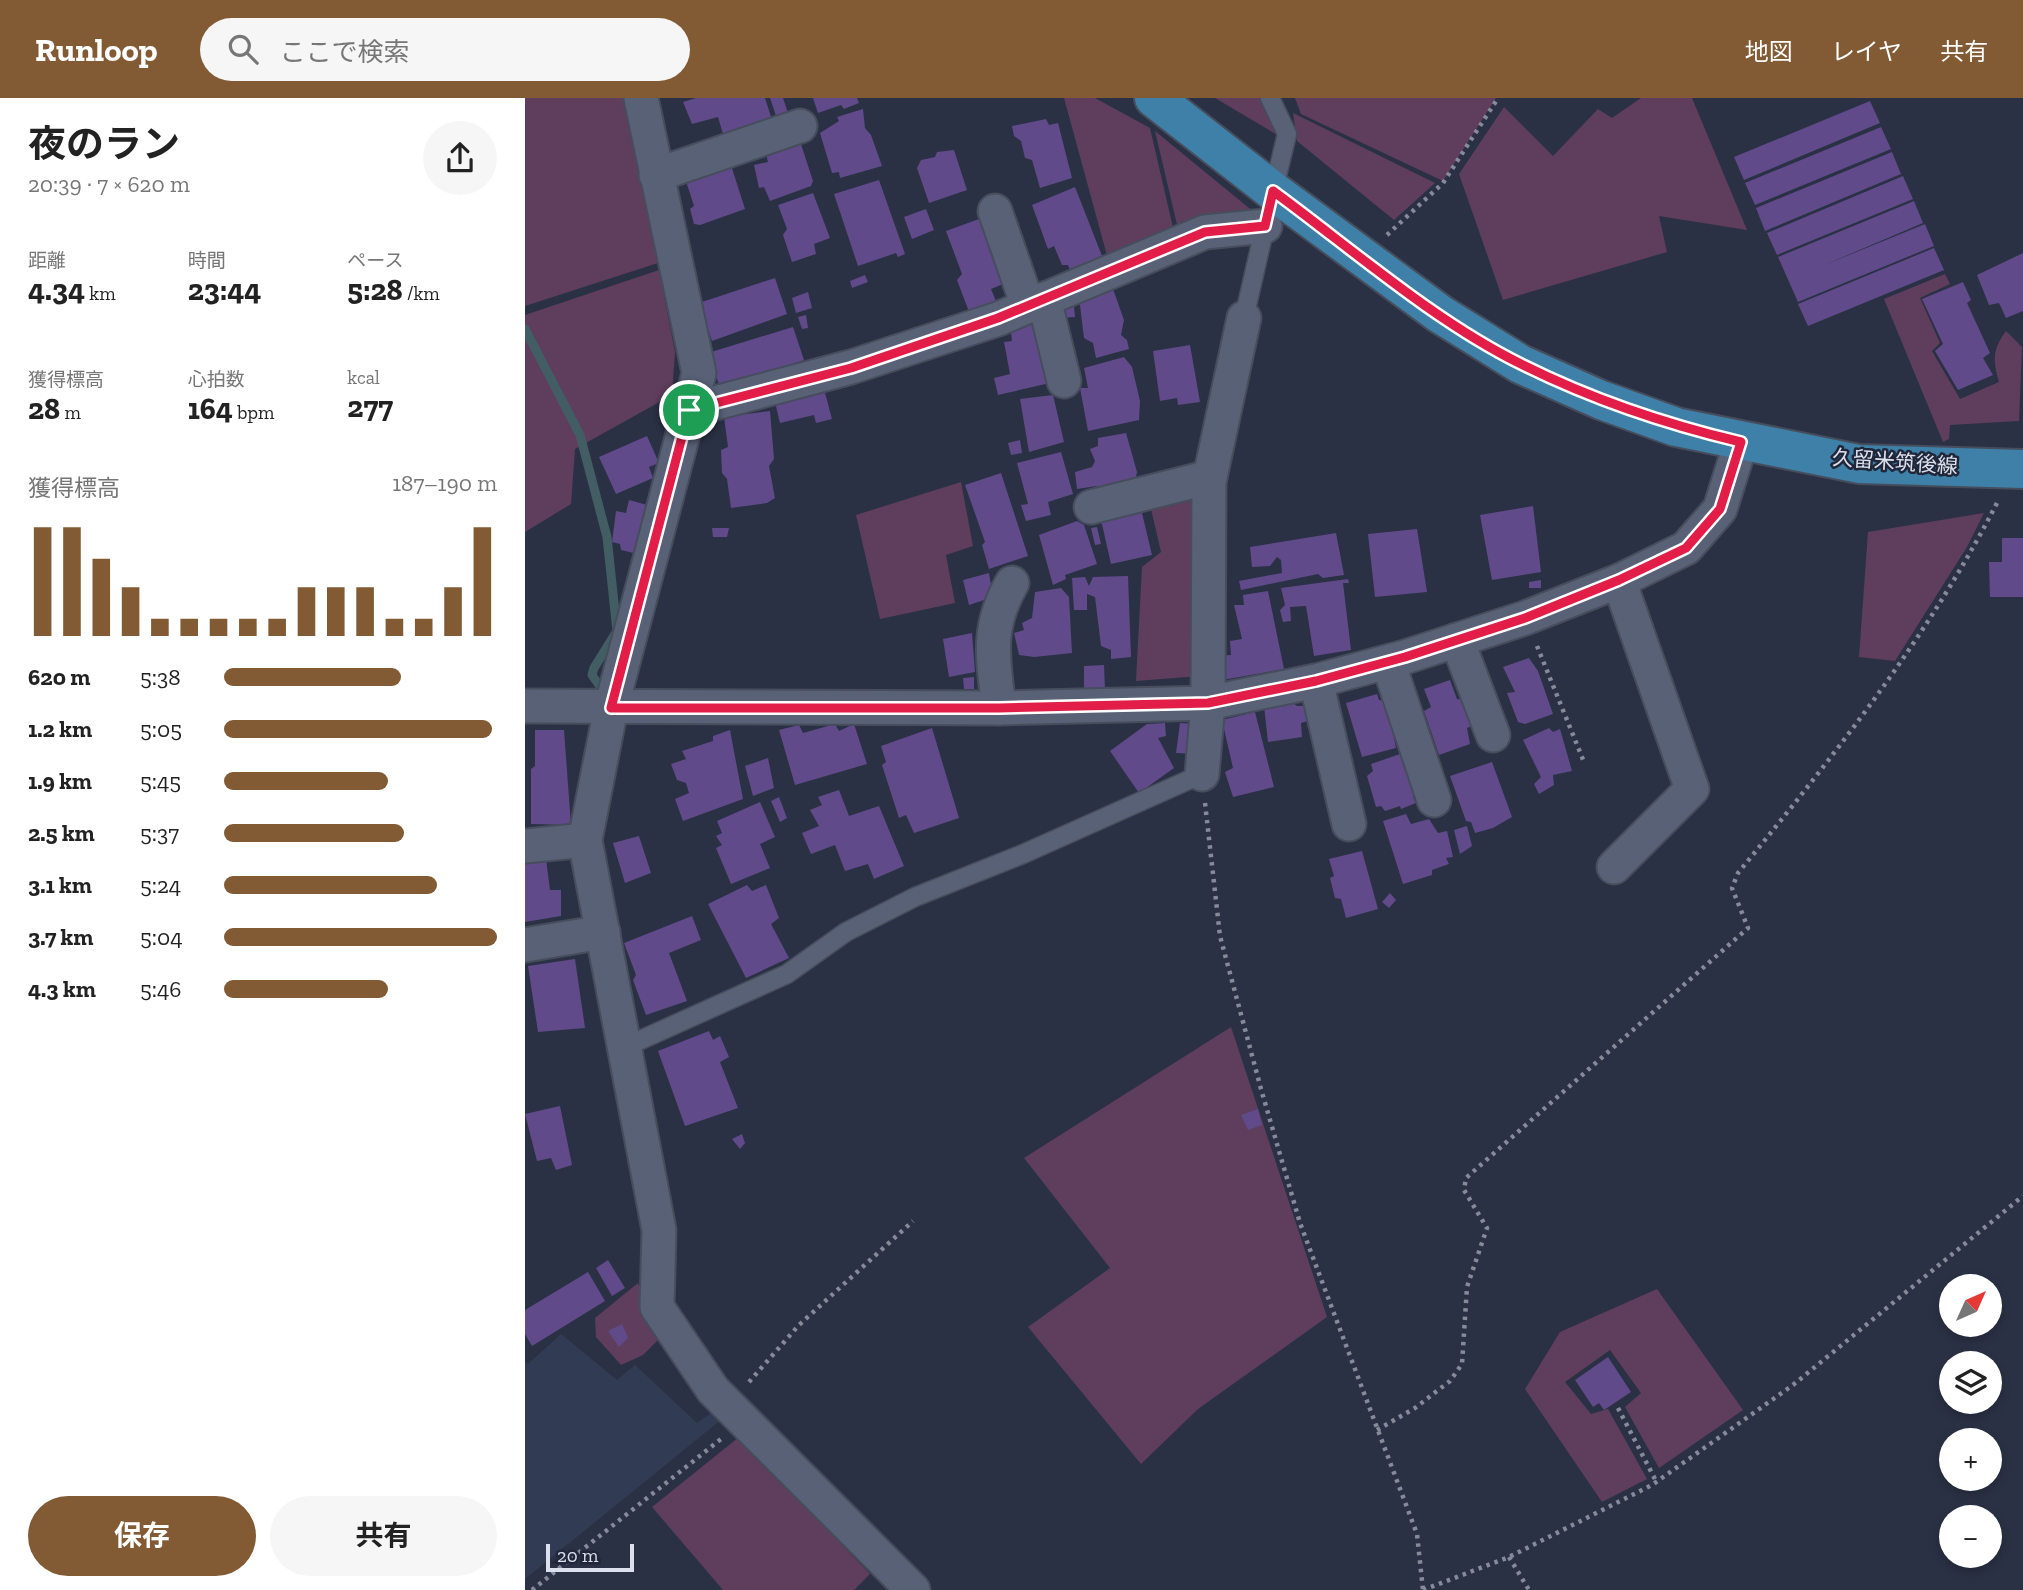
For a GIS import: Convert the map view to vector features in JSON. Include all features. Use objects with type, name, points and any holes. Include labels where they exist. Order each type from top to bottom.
[{"type":"main road","name":"久留米筑後線","points":[[1154,98],[1269,209],[1365,259],[1440,314],[1520,364],[1601,400],[1676,427],[1859,464],[2013,469]]},
{"type":"street","points":[[641,98],[699,373],[611,708],[585,840],[659,1230],[657,1307],[713,1390],[913,1590]]},
{"type":"street","points":[[656,175],[800,126]]},
{"type":"street","points":[[689,410],[851,368],[1036,303],[1205,232],[1269,209]]},
{"type":"street","points":[[995,211],[1036,303],[1064,381]]},
{"type":"street","points":[[1202,774],[1208,703],[1210,477],[1244,318]]},
{"type":"street","points":[[525,706],[999,708],[1208,703],[1316,681],[1388,662],[1525,618],[1619,580],[1686,548],[1720,509],[1741,442]]},
{"type":"street","points":[[1091,507],[1210,477]]},
{"type":"street","points":[[1614,867],[1692,789],[1619,580]]},
{"type":"street","points":[[999,708],[993,629],[999,606],[1012,583]]},
{"type":"street","points":[[1457,640],[1493,735]]},
{"type":"street","points":[[1388,662],[1434,800]]},
{"type":"street","points":[[1316,681],[1349,824]]},
{"type":"street","points":[[525,846],[585,840]]},
{"type":"street","points":[[525,945],[603,932]]},
{"type":"lane","points":[[1244,318],[1287,134],[1270,98]]},
{"type":"lane","points":[[625,1047],[787,974],[846,932],[915,897],[1023,854],[1202,774]]},
{"type":"path","points":[[1365,259],[1387,234],[1443,183],[1497,98]]},
{"type":"path","points":[[1377,1430],[1415,1408],[1450,1381],[1461,1364],[1467,1287],[1487,1228],[1464,1190],[1466,1178],[1748,928],[1732,888],[1738,873],[1809,788],[1907,654],[1965,561],[2013,469]]},
{"type":"path","points":[[1525,618],[1584,762]]},
{"type":"path","points":[[1202,774],[1220,936],[1300,1223],[1417,1534],[1423,1590],[1509,1557],[1656,1481],[1793,1385],[2023,1196]]},
{"type":"path","points":[[532,1590],[737,1414],[757,1372],[799,1325],[913,1221]]},
{"type":"path","points":[[1618,1408],[1656,1481]]},
{"type":"path","points":[[1509,1557],[1529,1590]]},
{"type":"shaded area","points":[[525,98],[624,98],[658,263],[525,306]]},
{"type":"shaded area","points":[[1064,98],[1095,98],[1150,128],[1174,232],[1109,263]]},
{"type":"shaded area","points":[[1215,98],[1268,98],[1279,136]]},
{"type":"shaded area","points":[[1295,98],[1496,98],[1443,181],[1301,114]]},
{"type":"shaded area","points":[[1641,98],[1692,98],[1747,230],[1659,216],[1667,252],[1503,300],[1459,174],[1504,107],[1553,156],[1598,109],[1612,118]]},
{"type":"shaded area","points":[[1293,113],[1435,183],[1394,220],[1297,141]]},
{"type":"shaded area","points":[[1155,131],[1260,217],[1178,229]]},
{"type":"shaded area","points":[[659,270],[675,352],[672,395],[575,449],[571,504],[525,532],[525,315]]},
{"type":"shaded area","points":[[1945,274],[1950,284],[1920,298],[1940,343],[1932,351],[1960,399],[1999,382],[1995,355],[2006,331],[2022,347],[2019,421],[1950,425],[1949,439],[1943,442],[1884,299]]},
{"type":"shaded area","points":[[961,482],[973,546],[946,555],[955,603],[880,619],[856,515]]},
{"type":"shaded area","points":[[1198,486],[1200,676],[1136,681],[1142,567],[1161,552],[1149,500]]},
{"type":"shaded area","points":[[1984,513],[1967,547],[1895,661],[1859,657],[1868,532]]},
{"type":"shaded area","points":[[1231,1027],[1327,1317],[1198,1409],[1141,1464],[1028,1327],[1110,1268],[1024,1158]]},
{"type":"shaded area","points":[[638,1283],[647,1312],[661,1337],[643,1355],[621,1365],[596,1337],[595,1318]]},
{"type":"shaded area","points":[[1657,1289],[1743,1410],[1659,1468],[1625,1407],[1641,1393],[1610,1350],[1565,1382],[1591,1414],[1608,1409],[1647,1479],[1602,1502],[1525,1389],[1560,1332]]},
{"type":"shaded area","points":[[561,1334],[617,1380],[635,1365],[697,1423],[714,1411],[722,1419],[525,1579],[525,1362],[528,1364]]},
{"type":"shaded area","points":[[739,1437],[870,1574],[854,1590],[723,1590],[652,1507]]},
{"type":"building","points":[[696,98],[765,98],[773,123],[725,141],[718,117],[692,124],[683,102]]},
{"type":"building","points":[[770,98],[783,98],[789,116],[777,119]]},
{"type":"building","points":[[813,98],[857,98],[859,103],[844,109],[841,105],[818,113]]},
{"type":"building","points":[[1870,101],[1880,123],[1744,180],[1734,157]]},
{"type":"building","points":[[863,109],[865,128],[871,135],[882,166],[840,178],[839,172],[832,173],[820,133],[839,121],[837,117]]},
{"type":"building","points":[[1046,119],[1049,125],[1058,123],[1072,178],[1040,188],[1032,160],[1025,158],[1021,141],[1014,136],[1012,126]]},
{"type":"building","points":[[1881,127],[1891,149],[1755,205],[1745,183]]},
{"type":"building","points":[[800,141],[813,181],[811,186],[770,201],[764,187],[759,188],[754,165],[768,162],[766,154]]},
{"type":"building","points":[[954,150],[967,190],[929,203],[917,168],[921,160],[935,157],[937,152]]},
{"type":"building","points":[[1892,152],[1901,174],[1765,231],[1756,208]]},
{"type":"building","points":[[730,162],[745,209],[700,225],[694,224],[690,209],[694,206],[685,178]]},
{"type":"building","points":[[1903,176],[1913,199],[1777,255],[1767,233]]},
{"type":"building","points":[[879,180],[905,254],[898,257],[896,253],[858,266],[834,194]]},
{"type":"building","points":[[1075,187],[1104,261],[1072,275],[1068,265],[1062,265],[1054,246],[1048,249],[1032,205]]},
{"type":"building","points":[[813,193],[830,238],[814,244],[816,254],[792,262],[783,235],[787,229],[778,205]]},
{"type":"building","points":[[1914,201],[1923,223],[1822,266],[1925,224],[1934,246],[1798,302],[1778,257]]},
{"type":"building","points":[[926,209],[934,230],[912,239],[904,217]]},
{"type":"building","points":[[979,219],[992,256],[998,255],[1008,282],[991,289],[998,306],[971,317],[957,280],[962,274],[946,231]]},
{"type":"building","points":[[1934,248],[1944,270],[1808,326],[1798,304]]},
{"type":"building","points":[[2023,253],[2023,311],[2006,318],[1999,303],[1989,305],[1977,275]]},
{"type":"building","points":[[865,275],[868,282],[852,288],[850,281]]},
{"type":"building","points":[[775,278],[787,314],[712,341],[699,303]]},
{"type":"building","points":[[1963,282],[1971,300],[1967,303],[1990,353],[1983,358],[1993,375],[1958,390],[1935,351],[1943,344],[1922,299]]},
{"type":"building","points":[[1113,289],[1124,320],[1121,335],[1127,340],[1129,349],[1096,358],[1093,343],[1084,338],[1079,297]]},
{"type":"building","points":[[808,292],[812,308],[796,313],[792,298]]},
{"type":"building","points":[[1074,306],[1075,317],[1060,318],[1059,308]]},
{"type":"building","points":[[806,315],[808,328],[802,329],[798,317]]},
{"type":"building","points":[[1027,320],[1037,324],[1050,383],[998,395],[994,378],[1010,374],[1004,342],[1012,341],[1010,325]]},
{"type":"building","points":[[793,327],[804,360],[721,390],[708,353]]},
{"type":"building","points":[[1190,345],[1200,402],[1178,405],[1177,398],[1160,401],[1153,351]]},
{"type":"building","points":[[1124,357],[1132,367],[1140,401],[1139,420],[1088,431],[1080,388],[1088,388],[1084,368]]},
{"type":"building","points":[[824,389],[832,419],[816,423],[814,415],[780,423],[775,402]]},
{"type":"building","points":[[1053,395],[1064,442],[1029,452],[1020,399]]},
{"type":"building","points":[[770,411],[774,459],[769,466],[775,498],[767,503],[731,508],[727,479],[722,473],[721,450],[728,447],[724,417]]},
{"type":"building","points":[[1126,433],[1137,472],[1135,482],[1098,492],[1097,486],[1077,489],[1075,472],[1092,467],[1095,461],[1090,449],[1098,446],[1098,438]]},
{"type":"building","points":[[647,436],[659,463],[649,467],[653,478],[616,494],[599,457]]},
{"type":"building","points":[[1020,440],[1022,453],[1011,455],[1008,443]]},
{"type":"building","points":[[1061,452],[1073,494],[1048,502],[1051,515],[1026,521],[1021,505],[1028,504],[1017,463]]},
{"type":"building","points":[[1001,473],[1028,556],[989,569],[982,545],[985,542],[965,485]]},
{"type":"building","points":[[629,500],[651,506],[638,554],[621,550],[620,544],[612,542],[616,511],[626,513]]},
{"type":"building","points":[[1533,506],[1541,572],[1492,580],[1480,515]]},
{"type":"building","points":[[1142,513],[1152,555],[1111,564],[1101,520]]},
{"type":"building","points":[[1077,521],[1084,525],[1097,564],[1065,575],[1066,579],[1053,585],[1039,535]]},
{"type":"building","points":[[1097,527],[1101,544],[1095,545],[1091,528]]},
{"type":"building","points":[[712,528],[729,528],[727,537],[713,537]]},
{"type":"building","points":[[1417,529],[1427,592],[1375,597],[1368,534]]},
{"type":"building","points":[[1336,533],[1344,575],[1323,578],[1318,574],[1241,590],[1239,581],[1282,573],[1281,560],[1277,557],[1270,566],[1252,567],[1250,547]]},
{"type":"building","points":[[2002,538],[2023,538],[2023,597],[1990,597],[1989,562],[2002,562]]},
{"type":"building","points":[[989,573],[993,597],[969,605],[963,580]]},
{"type":"building","points":[[1128,576],[1131,657],[1111,659],[1111,650],[1101,646],[1095,597],[1087,594],[1087,610],[1074,610],[1072,578],[1085,577],[1089,586],[1093,577]]},
{"type":"building","points":[[1348,579],[1349,583],[1343,583],[1351,650],[1314,656],[1306,606],[1290,607],[1291,621],[1283,622],[1280,610],[1285,605],[1281,588]]},
{"type":"building","points":[[1541,580],[1541,588],[1529,588],[1529,582]]},
{"type":"building","points":[[1061,588],[1069,597],[1072,653],[1034,657],[1019,655],[1014,633],[1024,630],[1022,623],[1032,618],[1035,592]]},
{"type":"building","points":[[1268,591],[1284,669],[1222,680],[1218,656],[1231,655],[1230,641],[1242,639],[1234,605],[1244,605],[1243,595]]},
{"type":"building","points":[[972,633],[975,672],[949,677],[943,639]]},
{"type":"building","points":[[1529,658],[1538,671],[1553,714],[1525,724],[1518,722],[1507,693],[1515,692],[1503,667]]},
{"type":"building","points":[[1104,665],[1105,689],[1084,689],[1084,666]]},
{"type":"building","points":[[974,677],[974,689],[964,689],[963,678]]},
{"type":"building","points":[[1450,680],[1457,699],[1466,700],[1474,725],[1467,728],[1470,744],[1439,755],[1424,711],[1431,707],[1424,689]]},
{"type":"building","points":[[1377,694],[1379,700],[1386,701],[1396,748],[1362,757],[1346,703]]},
{"type":"building","points":[[1293,703],[1297,706],[1308,706],[1308,721],[1301,723],[1302,737],[1268,742],[1264,706]]},
{"type":"building","points":[[1255,712],[1274,787],[1233,797],[1225,772],[1233,768],[1222,720]]},
{"type":"building","points":[[1165,723],[1166,736],[1158,738],[1174,768],[1139,793],[1110,751],[1147,724]]},
{"type":"building","points":[[1180,723],[1197,724],[1196,754],[1176,753]]},
{"type":"building","points":[[835,724],[839,731],[854,724],[867,764],[795,785],[779,730],[799,725],[803,733]]},
{"type":"building","points":[[932,728],[959,818],[914,833],[906,815],[899,818],[882,765],[886,762],[881,746]]},
{"type":"building","points":[[1549,728],[1553,732],[1560,729],[1572,771],[1553,775],[1554,785],[1539,794],[1534,784],[1541,777],[1523,740]]},
{"type":"building","points":[[535,730],[564,730],[571,825],[531,824],[531,769],[535,766]]},
{"type":"building","points":[[730,730],[743,799],[683,821],[675,799],[689,793],[686,783],[677,780],[671,764],[686,759],[682,751],[713,741],[713,736]]},
{"type":"building","points":[[1403,753],[1417,793],[1413,797],[1416,803],[1385,811],[1381,806],[1376,807],[1367,776],[1373,771],[1371,764]]},
{"type":"building","points":[[768,758],[774,788],[753,796],[745,766]]},
{"type":"building","points":[[1492,762],[1512,817],[1493,828],[1475,833],[1471,822],[1466,821],[1450,776]]},
{"type":"building","points":[[839,790],[849,816],[879,806],[904,866],[874,879],[868,864],[845,871],[835,845],[811,854],[802,833],[819,826],[810,810],[822,805],[818,797]]},
{"type":"building","points":[[779,797],[787,818],[780,822],[771,801]]},
{"type":"building","points":[[760,802],[775,837],[760,844],[770,868],[731,884],[716,848],[722,845],[716,836],[722,833],[717,821]]},
{"type":"building","points":[[1406,814],[1411,824],[1429,819],[1438,833],[1447,831],[1453,857],[1446,858],[1449,864],[1432,870],[1432,875],[1403,884],[1383,821]]},
{"type":"building","points":[[1467,826],[1472,846],[1460,854],[1454,830]]},
{"type":"building","points":[[639,836],[651,873],[625,883],[613,843]]},
{"type":"building","points":[[1362,851],[1378,909],[1346,918],[1341,899],[1335,898],[1330,878],[1334,876],[1329,859]]},
{"type":"building","points":[[546,859],[550,890],[561,890],[561,916],[525,922],[525,862]]},
{"type":"building","points":[[747,885],[752,891],[766,885],[779,918],[771,924],[789,958],[746,978],[708,904]]},
{"type":"building","points":[[1390,893],[1396,900],[1389,908],[1382,902]]},
{"type":"building","points":[[692,916],[701,940],[669,953],[687,1001],[646,1015],[633,980],[636,975],[624,943]]},
{"type":"building","points":[[575,959],[585,1028],[538,1032],[528,966]]},
{"type":"building","points":[[709,1031],[713,1040],[720,1036],[729,1057],[720,1062],[738,1108],[685,1126],[658,1051]]},
{"type":"building","points":[[560,1106],[572,1165],[556,1170],[551,1158],[537,1161],[525,1114]]},
{"type":"building","points":[[1258,1109],[1262,1125],[1248,1130],[1241,1115]]},
{"type":"building","points":[[742,1134],[745,1143],[740,1149],[732,1139]]},
{"type":"building","points":[[608,1260],[625,1288],[612,1296],[596,1268]]},
{"type":"building","points":[[588,1272],[605,1301],[532,1346],[525,1334],[525,1310]]},
{"type":"building","points":[[622,1324],[628,1338],[619,1347],[608,1331]]},
{"type":"building","points":[[1608,1357],[1631,1392],[1604,1410],[1599,1403],[1593,1407],[1575,1380]]},
{"type":"waterway","points":[[525,329],[580,435],[607,537],[617,631],[594,668],[592,675],[599,685]]},
{"type":"route","points":[[1273,191],[1440,314],[1520,364],[1601,400],[1676,427],[1741,442],[1720,509],[1686,548],[1619,580],[1525,618],[1405,657],[1316,681],[1208,703],[999,708],[611,708],[689,410],[851,368],[998,318],[1205,232],[1265,226],[1273,191]]}]
